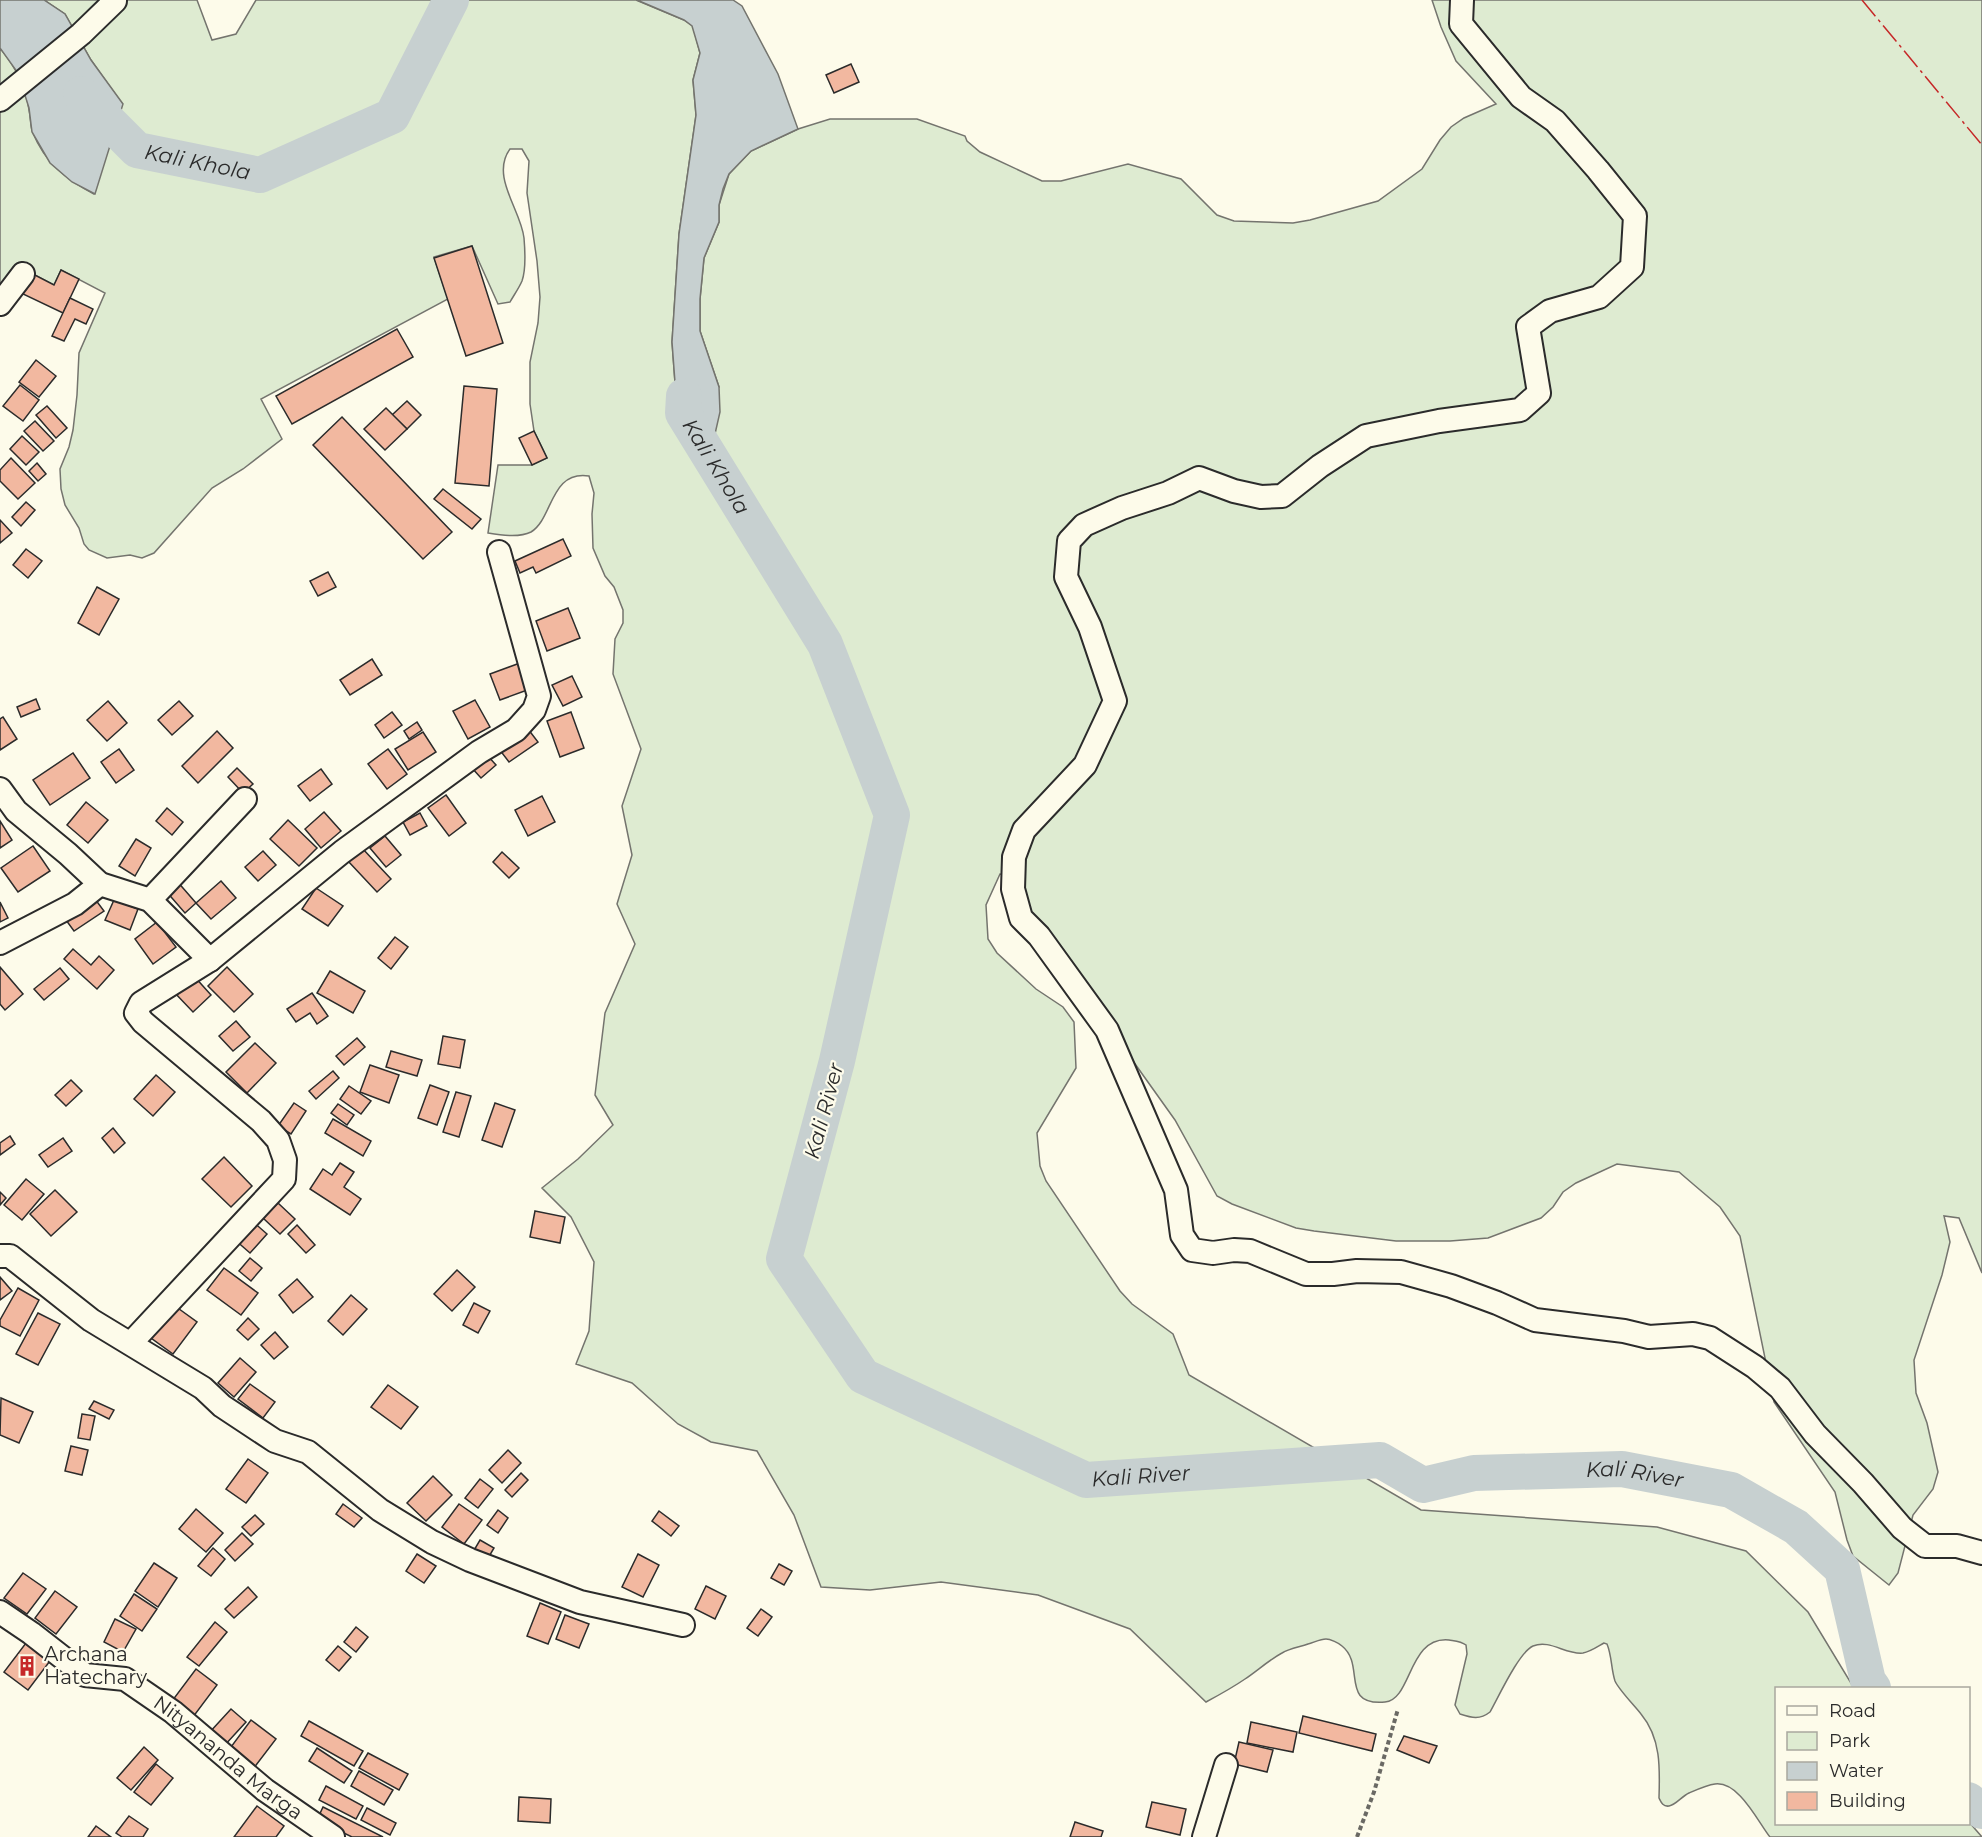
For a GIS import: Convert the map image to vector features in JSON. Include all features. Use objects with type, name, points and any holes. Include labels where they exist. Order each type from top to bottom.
[{"type":"street","points":[[1462,0],[1461,24],[1521,97],[1555,121],[1635,216],[1632,267],[1599,297],[1550,311],[1528,327],[1539,393],[1520,410],[1366,436],[1320,466],[1282,496],[1261,497],[1234,491],[1199,478],[1168,493],[1122,508],[1084,525],[1069,541],[1066,577],[1090,627],[1115,701],[1085,765],[1024,830],[1014,857],[1013,889],[1022,918],[1039,936],[1107,1030],[1176,1190],[1182,1235],[1192,1250],[1213,1253],[1234,1250],[1250,1251],[1306,1274],[1357,1271],[1401,1272],[1451,1286],[1535,1320],[1624,1331],[1649,1337],[1693,1334],[1710,1338],[1755,1367],[1780,1388],[1815,1434],[1910,1534],[1925,1546],[1957,1546],[1982,1552]]},
{"type":"street","points":[[7,94],[81,34],[115,1]]},
{"type":"street","points":[[0,304],[23,274]]},
{"type":"street","points":[[131,1343],[284,1179],[285,1160],[278,1140],[261,1121],[135,1013],[141,1003],[210,960],[342,852],[479,752],[516,729],[534,711],[539,696],[499,552]]},
{"type":"street","points":[[0,789],[16,811],[100,884],[150,900],[210,960]]},
{"type":"street","points":[[150,900],[244,799]]},
{"type":"street","points":[[0,944],[75,904],[100,884]]},
{"type":"street","points":[[0,1256],[10,1256],[92,1320],[204,1388],[222,1406],[275,1442],[308,1452],[380,1510],[432,1542],[470,1560],[580,1602],[682,1625]]},
{"type":"street","name":"Nityananda Marga","points":[[0,1612],[85,1675],[125,1679],[163,1705],[265,1790],[333,1837]]},
{"type":"street","points":[[1204,1837],[1226,1765]]},
{"type":"path","points":[[1357,1837],[1374,1792],[1398,1709]]},
{"type":"green space","points":[[44,0],[197,0],[212,40],[236,34],[256,0],[636,0],[693,26],[700,53],[693,80],[696,115],[679,234],[672,342],[678,423],[719,387],[700,331],[700,299],[704,258],[719,222],[719,205],[729,174],[751,151],[798,129],[830,119],[917,119],[965,136],[967,141],[980,152],[1042,181],[1061,181],[1128,164],[1181,179],[1217,215],[1234,221],[1293,223],[1378,201],[1422,169],[1451,127],[1464,118],[1496,104],[1456,61],[1432,0],[1982,0],[1982,1273],[1959,1218],[1944,1216],[1950,1242],[1942,1275],[1914,1360],[1916,1393],[1927,1423],[1938,1472],[1933,1489],[1913,1515],[1898,1573],[1889,1585],[1853,1556],[1835,1492],[1774,1402],[1740,1236],[1720,1207],[1679,1172],[1617,1164],[1576,1183],[1563,1192],[1553,1207],[1541,1218],[1488,1238],[1450,1241],[1396,1241],[1296,1228],[1232,1204],[1217,1196],[1175,1120],[1118,1040],[1097,996],[1083,987],[1032,931],[1018,876],[1000,874],[986,905],[988,939],[997,953],[1036,989],[1063,1007],[1074,1022],[1076,1068],[1037,1133],[1040,1166],[1046,1181],[1120,1291],[1132,1304],[1173,1334],[1189,1375],[1421,1510],[1657,1527],[1746,1551],[1808,1612],[1853,1687],[1775,1687],[1775,1825],[1970,1825],[1970,1823],[1982,1837],[1770,1837],[1740,1795],[1724,1785],[1715,1784],[1686,1794],[1672,1805],[1665,1806],[1659,1798],[1656,1743],[1648,1723],[1615,1681],[1609,1649],[1604,1643],[1583,1653],[1570,1652],[1546,1644],[1533,1646],[1515,1666],[1490,1712],[1479,1717],[1460,1714],[1455,1705],[1467,1654],[1466,1645],[1449,1640],[1436,1641],[1426,1648],[1418,1657],[1401,1691],[1394,1699],[1385,1702],[1371,1702],[1362,1698],[1355,1683],[1349,1654],[1339,1644],[1326,1639],[1285,1651],[1206,1702],[1130,1629],[1038,1595],[941,1582],[870,1590],[821,1587],[794,1515],[757,1451],[711,1442],[678,1424],[632,1383],[576,1364],[589,1331],[594,1262],[571,1217],[542,1188],[578,1159],[613,1125],[595,1095],[605,1013],[635,944],[617,904],[632,855],[622,806],[641,749],[613,674],[615,639],[623,623],[623,610],[614,587],[605,576],[593,548],[594,493],[589,476],[576,476],[567,480],[559,488],[538,526],[531,532],[515,535],[488,533],[498,465],[532,465],[547,458],[534,431],[530,404],[530,362],[538,323],[540,297],[527,193],[529,161],[522,149],[510,149],[503,170],[508,193],[522,227],[525,248],[522,281],[510,302],[498,304],[472,246],[434,257],[448,299],[261,399],[282,439],[243,469],[212,488],[154,553],[142,558],[130,555],[107,558],[89,550],[84,544],[79,528],[65,505],[60,469],[73,430],[79,353],[105,293],[61,270],[54,285],[19,267],[0,286],[0,48],[15,69],[22,85],[28,101],[32,131],[38,144],[58,170],[94,194],[122,104],[91,60],[65,14]]},
{"type":"water","points":[[0,0],[44,0],[65,14],[91,60],[123,104],[95,194],[72,182],[50,163],[32,132],[29,108],[18,73],[0,48]]},
{"type":"water","points":[[637,0],[733,0],[742,6],[778,74],[798,129],[751,151],[729,174],[723,189],[719,205],[719,222],[704,258],[700,299],[700,331],[719,387],[720,412],[715,434],[688,445],[678,423],[672,342],[679,234],[696,115],[693,80],[700,53],[692,26],[684,20]]},
{"type":"building","points":[[851,64],[859,82],[834,93],[826,75]]},
{"type":"building","points":[[472,246],[503,343],[466,356],[434,258]]},
{"type":"building","points":[[61,270],[79,279],[63,313],[23,294],[33,274],[54,285]]},
{"type":"building","points":[[70,298],[93,309],[86,324],[75,319],[64,341],[52,336]]},
{"type":"building","points":[[397,329],[413,357],[292,424],[276,396]]},
{"type":"building","points":[[36,360],[56,376],[39,397],[19,382]]},
{"type":"building","points":[[20,385],[39,400],[23,421],[3,406]]},
{"type":"building","points":[[464,386],[497,389],[489,486],[455,483]]},
{"type":"building","points":[[407,401],[421,415],[407,429],[392,415]]},
{"type":"building","points":[[47,406],[67,428],[56,438],[36,415]]},
{"type":"building","points":[[386,408],[407,429],[385,450],[364,429]]},
{"type":"building","points":[[342,417],[452,532],[423,559],[313,445]]},
{"type":"building","points":[[35,421],[54,441],[43,451],[24,431]]},
{"type":"building","points":[[534,431],[547,458],[532,465],[519,438]]},
{"type":"building","points":[[22,436],[39,452],[26,465],[10,449]]},
{"type":"building","points":[[11,458],[35,483],[18,499],[0,481],[0,470]]},
{"type":"building","points":[[37,463],[46,474],[38,481],[29,471]]},
{"type":"building","points":[[443,489],[481,519],[472,529],[434,499]]},
{"type":"building","points":[[26,502],[35,510],[21,526],[12,517]]},
{"type":"building","points":[[0,520],[12,533],[0,543]]},
{"type":"building","points":[[563,539],[571,556],[536,573],[533,567],[520,573],[515,561]]},
{"type":"building","points":[[26,549],[42,561],[28,578],[13,565]]},
{"type":"building","points":[[328,572],[336,587],[318,596],[310,581]]},
{"type":"building","points":[[97,587],[119,599],[99,635],[78,623]]},
{"type":"building","points":[[568,608],[580,638],[547,651],[536,621]]},
{"type":"building","points":[[372,659],[382,675],[350,695],[340,680]]},
{"type":"building","points":[[520,663],[530,689],[500,700],[490,674]]},
{"type":"building","points":[[572,676],[582,697],[563,706],[552,685]]},
{"type":"building","points":[[36,699],[40,709],[21,717],[17,707]]},
{"type":"building","points":[[475,700],[490,727],[468,739],[453,711]]},
{"type":"building","points":[[108,701],[127,723],[107,741],[87,720]]},
{"type":"building","points":[[179,701],[193,716],[172,735],[158,720]]},
{"type":"building","points":[[392,712],[402,725],[384,738],[375,725]]},
{"type":"building","points":[[571,712],[584,748],[560,757],[547,721]]},
{"type":"building","points":[[3,717],[17,739],[0,750],[0,719]]},
{"type":"building","points":[[417,722],[422,730],[409,739],[404,731]]},
{"type":"building","points":[[528,729],[538,742],[509,762],[499,749]]},
{"type":"building","points":[[217,731],[233,748],[198,783],[182,766]]},
{"type":"building","points":[[423,732],[436,752],[408,770],[395,749]]},
{"type":"building","points":[[119,749],[134,770],[116,783],[101,762]]},
{"type":"building","points":[[388,749],[407,774],[387,789],[368,764]]},
{"type":"building","points":[[73,753],[90,778],[50,805],[33,780]]},
{"type":"building","points":[[487,755],[496,765],[481,778],[472,768]]},
{"type":"building","points":[[237,768],[253,784],[243,793],[228,777]]},
{"type":"building","points":[[321,769],[332,784],[310,801],[298,786]]},
{"type":"building","points":[[446,795],[466,823],[449,836],[428,808]]},
{"type":"building","points":[[542,796],[555,822],[528,836],[515,810]]},
{"type":"building","points":[[86,802],[108,820],[88,843],[67,825]]},
{"type":"building","points":[[167,808],[183,822],[172,835],[156,821]]},
{"type":"building","points":[[324,812],[341,831],[321,848],[305,829]]},
{"type":"building","points":[[420,813],[427,826],[410,835],[403,822]]},
{"type":"building","points":[[288,820],[317,848],[299,866],[270,839]]},
{"type":"building","points":[[0,821],[12,840],[0,848]]},
{"type":"building","points":[[385,836],[401,855],[386,867],[370,848]]},
{"type":"building","points":[[136,839],[151,848],[135,876],[119,866]]},
{"type":"building","points":[[33,846],[50,871],[18,892],[1,868]]},
{"type":"building","points":[[362,848],[391,879],[377,892],[348,861]]},
{"type":"building","points":[[263,851],[276,865],[258,881],[245,867]]},
{"type":"building","points":[[502,852],[519,868],[509,878],[493,862]]},
{"type":"building","points":[[176,880],[196,903],[185,913],[165,890]]},
{"type":"building","points":[[221,881],[236,898],[211,919],[196,903]]},
{"type":"building","points":[[316,888],[343,906],[328,926],[302,909]]},
{"type":"building","points":[[92,895],[104,911],[74,931],[63,916]]},
{"type":"building","points":[[114,900],[138,909],[130,930],[105,920]]},
{"type":"building","points":[[0,902],[8,918],[0,922]]},
{"type":"building","points":[[157,922],[176,947],[153,964],[135,939]]},
{"type":"building","points":[[395,937],[408,947],[391,969],[378,958]]},
{"type":"building","points":[[73,949],[91,965],[99,956],[114,970],[97,989],[64,959]]},
{"type":"building","points":[[0,967],[23,994],[5,1010],[0,1004]]},
{"type":"building","points":[[227,967],[253,994],[234,1012],[208,986]]},
{"type":"building","points":[[60,968],[69,979],[44,1000],[34,989]]},
{"type":"building","points":[[330,971],[365,991],[353,1013],[317,993]]},
{"type":"building","points":[[193,975],[211,995],[193,1012],[174,992]]},
{"type":"building","points":[[312,993],[328,1016],[317,1024],[310,1013],[296,1022],[287,1009]]},
{"type":"building","points":[[236,1021],[250,1037],[233,1051],[219,1036]]},
{"type":"building","points":[[443,1036],[465,1040],[460,1068],[438,1064]]},
{"type":"building","points":[[357,1038],[365,1047],[344,1065],[336,1056]]},
{"type":"building","points":[[255,1043],[276,1063],[247,1093],[226,1072]]},
{"type":"building","points":[[391,1051],[422,1060],[417,1076],[386,1067]]},
{"type":"building","points":[[370,1065],[399,1075],[389,1103],[360,1092]]},
{"type":"building","points":[[333,1071],[339,1078],[316,1099],[309,1091]]},
{"type":"building","points":[[156,1075],[175,1092],[153,1116],[134,1099]]},
{"type":"building","points":[[71,1080],[82,1091],[66,1106],[55,1095]]},
{"type":"building","points":[[430,1085],[449,1092],[437,1125],[418,1118]]},
{"type":"building","points":[[349,1086],[371,1101],[361,1114],[340,1099]]},
{"type":"building","points":[[456,1092],[471,1096],[459,1137],[443,1132]]},
{"type":"building","points":[[294,1103],[306,1111],[291,1134],[278,1126]]},
{"type":"building","points":[[495,1103],[515,1110],[502,1147],[482,1140]]},
{"type":"building","points":[[338,1104],[354,1115],[347,1125],[331,1113]]},
{"type":"building","points":[[333,1119],[371,1141],[363,1156],[325,1133]]},
{"type":"building","points":[[113,1128],[125,1143],[114,1153],[102,1138]]},
{"type":"building","points":[[10,1136],[15,1144],[0,1155],[0,1143]]},
{"type":"building","points":[[63,1138],[72,1151],[48,1167],[39,1155]]},
{"type":"building","points":[[224,1157],[252,1186],[231,1207],[202,1179]]},
{"type":"building","points":[[340,1163],[354,1172],[344,1187],[361,1199],[350,1215],[310,1189],[323,1169],[332,1175]]},
{"type":"building","points":[[26,1179],[44,1194],[22,1220],[4,1205]]},
{"type":"building","points":[[55,1190],[77,1212],[51,1236],[30,1214]]},
{"type":"building","points":[[0,1192],[6,1198],[0,1205]]},
{"type":"building","points":[[278,1203],[295,1219],[280,1234],[263,1218]]},
{"type":"building","points":[[535,1211],[565,1217],[560,1243],[530,1237]]},
{"type":"building","points":[[251,1220],[267,1234],[250,1253],[234,1239]]},
{"type":"building","points":[[297,1225],[315,1245],[306,1253],[288,1234]]},
{"type":"building","points":[[250,1258],[262,1268],[251,1281],[239,1271]]},
{"type":"building","points":[[224,1268],[258,1293],[241,1315],[207,1290]]},
{"type":"building","points":[[457,1270],[475,1287],[452,1311],[434,1294]]},
{"type":"building","points":[[0,1277],[12,1291],[0,1300]]},
{"type":"building","points":[[297,1279],[313,1297],[293,1313],[279,1295]]},
{"type":"building","points":[[18,1288],[39,1300],[20,1336],[0,1326],[0,1320]]},
{"type":"building","points":[[351,1295],[367,1309],[343,1335],[328,1321]]},
{"type":"building","points":[[474,1303],[490,1311],[478,1333],[463,1325]]},
{"type":"building","points":[[175,1306],[197,1322],[173,1354],[151,1338]]},
{"type":"building","points":[[38,1313],[60,1324],[38,1365],[16,1354]]},
{"type":"building","points":[[248,1318],[259,1329],[248,1340],[237,1330]]},
{"type":"building","points":[[275,1332],[288,1347],[274,1359],[261,1345]]},
{"type":"building","points":[[240,1358],[256,1372],[234,1397],[218,1383]]},
{"type":"building","points":[[250,1384],[275,1402],[263,1418],[238,1399]]},
{"type":"building","points":[[388,1385],[418,1407],[401,1429],[371,1407]]},
{"type":"building","points":[[1,1398],[33,1412],[19,1443],[0,1435]]},
{"type":"building","points":[[94,1401],[114,1410],[109,1419],[89,1409]]},
{"type":"building","points":[[82,1414],[95,1416],[90,1440],[78,1438]]},
{"type":"building","points":[[71,1446],[88,1450],[82,1475],[65,1471]]},
{"type":"building","points":[[508,1450],[521,1463],[502,1483],[489,1470]]},
{"type":"building","points":[[248,1459],[268,1473],[246,1503],[226,1489]]},
{"type":"building","points":[[521,1473],[528,1480],[512,1497],[505,1490]]},
{"type":"building","points":[[433,1476],[452,1495],[426,1521],[407,1503]]},
{"type":"building","points":[[480,1479],[493,1489],[478,1508],[465,1498]]},
{"type":"building","points":[[343,1504],[362,1518],[354,1527],[336,1514]]},
{"type":"building","points":[[459,1504],[482,1520],[464,1544],[442,1527]]},
{"type":"building","points":[[196,1509],[223,1533],[206,1552],[179,1529]]},
{"type":"building","points":[[498,1510],[508,1518],[498,1533],[487,1525]]},
{"type":"building","points":[[659,1511],[679,1526],[671,1536],[652,1521]]},
{"type":"building","points":[[255,1515],[264,1524],[251,1536],[242,1527]]},
{"type":"building","points":[[242,1533],[253,1544],[235,1561],[225,1550]]},
{"type":"building","points":[[480,1540],[494,1548],[487,1560],[473,1552]]},
{"type":"building","points":[[213,1548],[225,1559],[211,1576],[198,1566]]},
{"type":"building","points":[[417,1554],[436,1566],[424,1583],[406,1571]]},
{"type":"building","points":[[638,1554],[659,1565],[643,1597],[622,1587]]},
{"type":"building","points":[[154,1563],[177,1578],[158,1607],[135,1591]]},
{"type":"building","points":[[779,1564],[792,1571],[784,1585],[771,1578]]},
{"type":"building","points":[[23,1573],[46,1589],[27,1614],[4,1598]]},
{"type":"building","points":[[706,1586],[726,1596],[715,1619],[695,1609]]},
{"type":"building","points":[[248,1587],[257,1597],[234,1618],[225,1609]]},
{"type":"building","points":[[55,1591],[77,1607],[56,1634],[35,1618]]},
{"type":"building","points":[[134,1594],[157,1609],[142,1631],[120,1616]]},
{"type":"building","points":[[540,1603],[561,1612],[548,1644],[527,1636]]},
{"type":"building","points":[[761,1609],[772,1617],[758,1636],[747,1628]]},
{"type":"building","points":[[565,1615],[589,1624],[579,1648],[556,1639]]},
{"type":"building","points":[[115,1619],[136,1629],[123,1652],[104,1642]]},
{"type":"building","points":[[215,1622],[227,1632],[199,1666],[187,1657]]},
{"type":"building","points":[[356,1627],[368,1637],[356,1652],[344,1642]]},
{"type":"building","name":"Archana Hatechary","points":[[26,1643],[50,1661],[28,1690],[4,1672]]},
{"type":"building","points":[[338,1646],[351,1657],[339,1671],[326,1660]]},
{"type":"building","points":[[196,1669],[217,1685],[193,1717],[172,1701]]},
{"type":"building","points":[[231,1709],[246,1722],[224,1746],[209,1733]]},
{"type":"building","points":[[1303,1716],[1376,1734],[1372,1751],[1299,1733]]},
{"type":"building","points":[[251,1720],[276,1739],[253,1769],[228,1751]]},
{"type":"building","points":[[309,1721],[363,1751],[354,1766],[301,1736]]},
{"type":"building","points":[[1251,1722],[1297,1732],[1293,1752],[1247,1743]]},
{"type":"building","points":[[1404,1736],[1437,1746],[1429,1763],[1397,1750]]},
{"type":"building","points":[[1239,1742],[1273,1750],[1267,1772],[1234,1764]]},
{"type":"building","points":[[144,1747],[158,1760],[131,1790],[117,1778]]},
{"type":"building","points":[[317,1748],[352,1771],[344,1783],[309,1761]]},
{"type":"building","points":[[368,1753],[408,1774],[399,1790],[359,1768]]},
{"type":"building","points":[[156,1764],[173,1778],[151,1805],[134,1792]]},
{"type":"building","points":[[359,1771],[393,1790],[384,1805],[351,1786]]},
{"type":"building","points":[[326,1786],[363,1806],[356,1819],[319,1800]]},
{"type":"building","points":[[519,1797],[551,1799],[550,1823],[518,1821]]},
{"type":"building","points":[[1152,1802],[1186,1809],[1180,1835],[1146,1827]]},
{"type":"building","points":[[257,1806],[284,1826],[276,1837],[234,1837]]},
{"type":"building","points":[[323,1807],[383,1837],[352,1837],[317,1820]]},
{"type":"building","points":[[367,1808],[396,1823],[390,1835],[361,1820]]},
{"type":"building","points":[[129,1816],[148,1829],[143,1837],[122,1837],[116,1833]]},
{"type":"building","points":[[1075,1822],[1103,1831],[1101,1837],[1070,1837]]},
{"type":"building","points":[[96,1826],[111,1837],[88,1837]]},
{"type":"waterway","name":"Kali Khola","points":[[81,94],[137,150],[260,175],[392,116],[451,0]]},
{"type":"waterway","name":"Kali River","points":[[684,396],[683,413],[825,644],[892,815],[837,1061],[784,1259],[863,1376],[1086,1480],[1380,1460],[1423,1485],[1474,1473],[1622,1469],[1731,1490],[1796,1527],[1842,1569],[1868,1681],[1872,1687]]},
{"type":"waterway","name":"Kali River","points":[[1970,1802],[1982,1811]]},
{"type":"power","points":[[1862,0],[1982,145]]},
{"type":"place","name":"Archana Hatechary","points":[[27,1666]]}]
